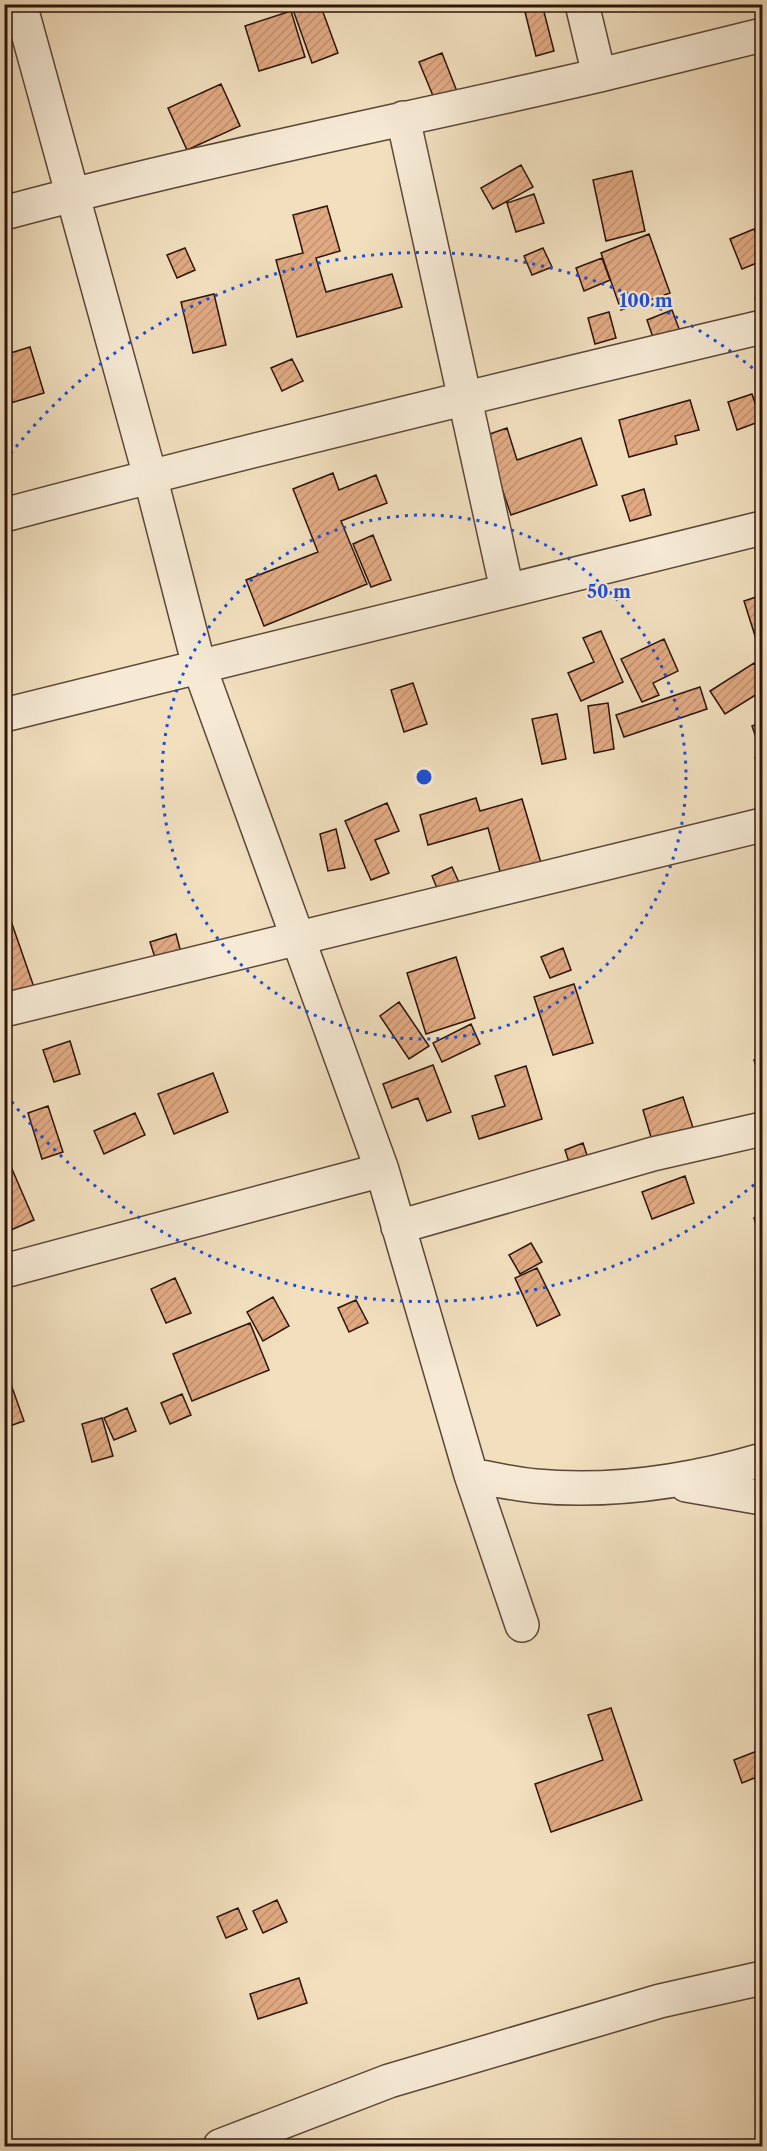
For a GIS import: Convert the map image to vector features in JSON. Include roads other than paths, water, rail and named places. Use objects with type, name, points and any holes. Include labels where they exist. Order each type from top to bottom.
[{"type":"street","points":[[20,4],[150,476],[199,666],[382,1170],[471,1475],[522,1625]]},
{"type":"street","points":[[582,4],[599,75]]},
{"type":"street","points":[[4,213],[762,35]]},
{"type":"street","points":[[403,118],[507,590]]},
{"type":"street","points":[[4,515],[465,397],[762,327]]},
{"type":"street","points":[[4,715],[762,528]]},
{"type":"street","points":[[4,1010],[762,825]]},
{"type":"street","points":[[398,1227],[652,1154],[762,1129]]},
{"type":"street","points":[[4,1271],[382,1170]]},
{"type":"street","points":[[471,1475],[535,1486],[603,1487],[663,1481],[731,1469],[762,1460]]},
{"type":"street","points":[[663,1481],[762,1498]]},
{"type":"street","points":[[220,2146],[389,2080],[660,2001],[762,1978]]}]
